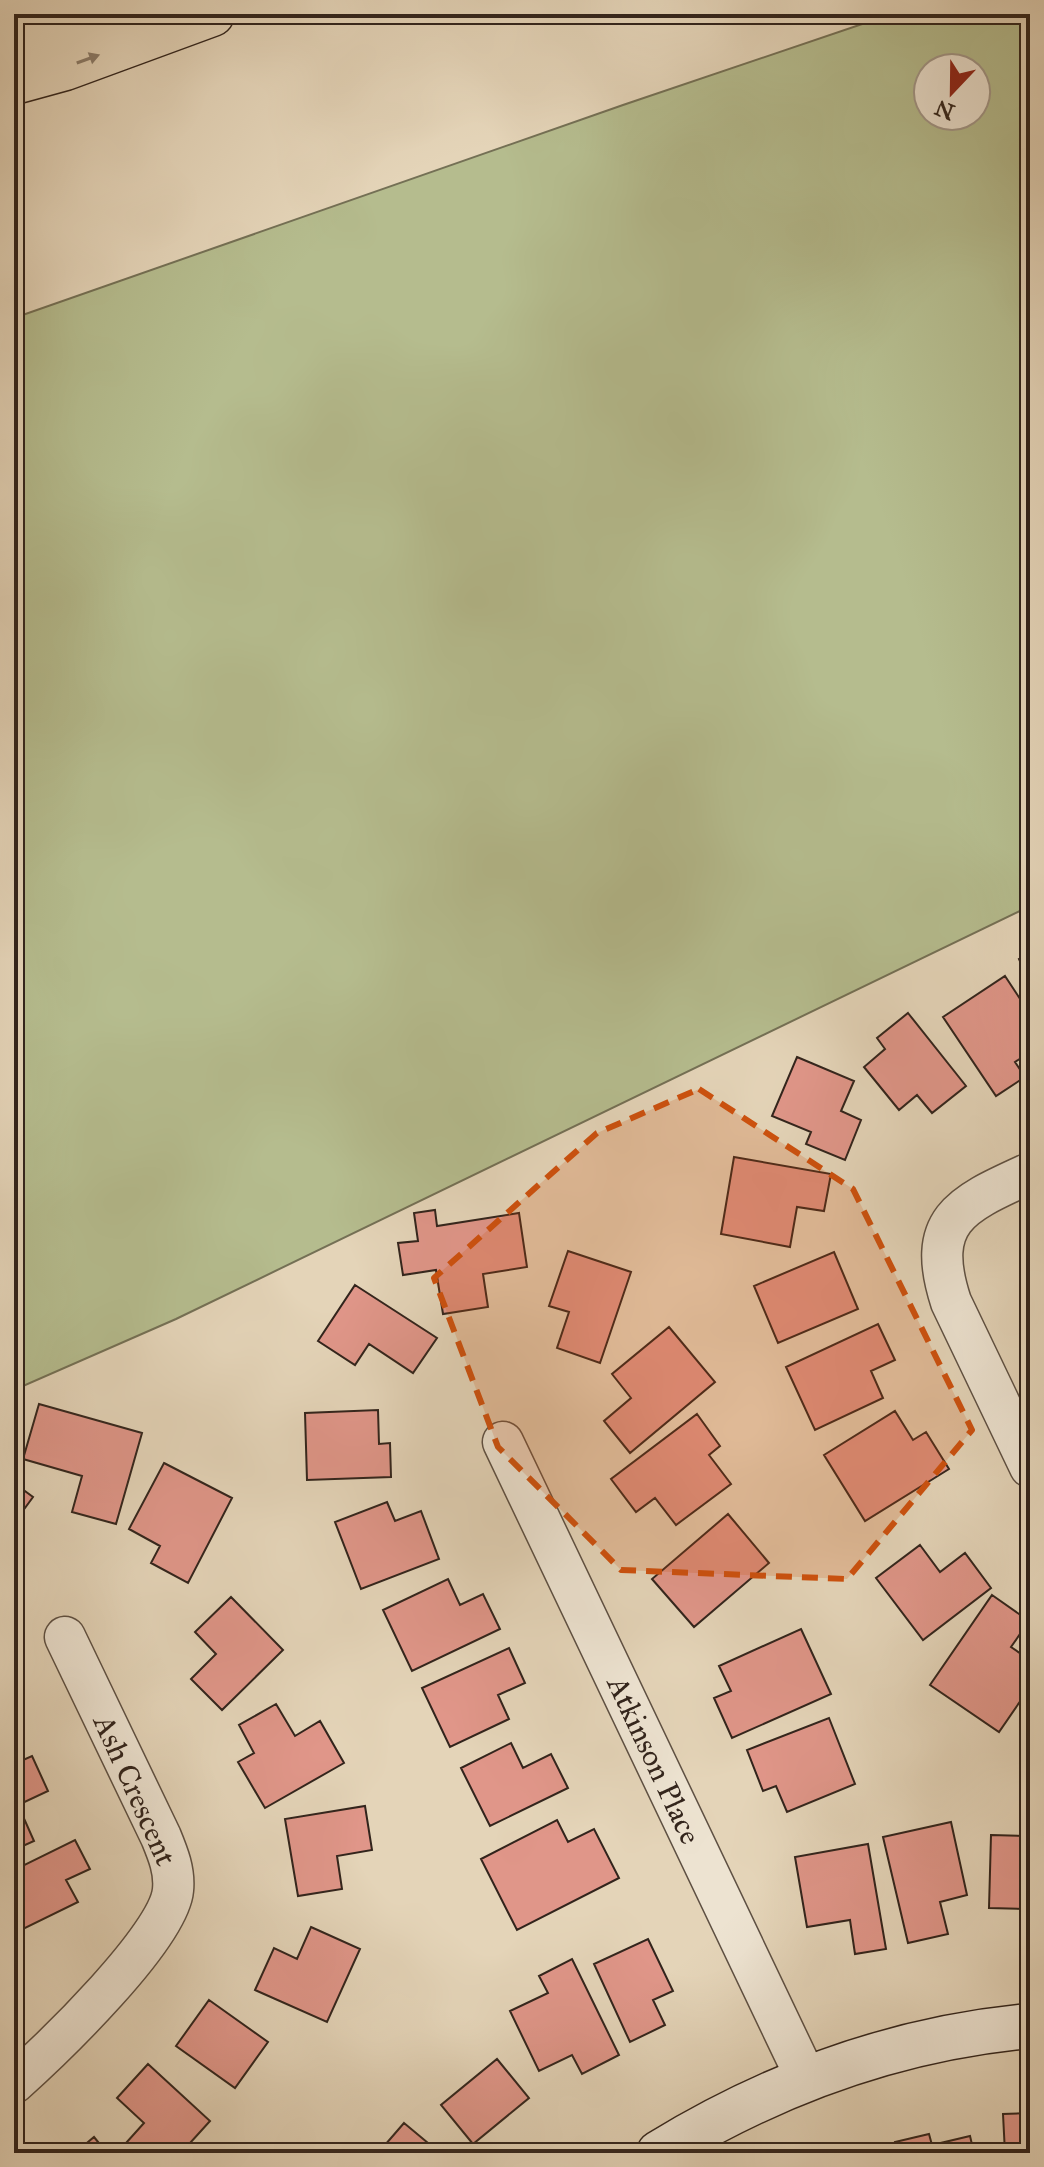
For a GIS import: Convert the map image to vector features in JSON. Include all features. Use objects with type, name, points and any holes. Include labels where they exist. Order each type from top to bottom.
[{"type":"highway","points":[[14,48],[102,14]]},
{"type":"highway","points":[[14,82],[65,68],[212,14]]},
{"type":"street","points":[[1030,1173],[967,1205],[944,1234],[941,1252],[945,1285],[951,1302],[1030,1467]]},
{"type":"street","name":"Atkinson Place","points":[[503,1442],[806,2078]]},
{"type":"street","name":"Ash Crescent","points":[[14,2083],[144,1948],[160,1927],[174,1891],[170,1860],[161,1837],[65,1637]]},
{"type":"street","points":[[659,2153],[747,2103],[806,2078],[931,2041],[1030,2026]]},
{"type":"highlighted area","points":[[699,1089],[853,1189],[972,1430],[847,1579],[621,1570],[498,1447],[434,1278],[597,1133]]},
{"type":"green space","points":[[904,14],[1030,14],[1030,906],[176,1319],[14,1390],[14,318],[877,19]]},
{"type":"building","points":[[1030,954],[1030,984],[1019,959]]},
{"type":"building","points":[[1005,976],[1030,1014],[1030,1052],[1015,1062],[1025,1077],[996,1096],[943,1017]]},
{"type":"building","points":[[908,1013],[966,1086],[932,1113],[917,1095],[899,1110],[864,1067],[885,1049],[877,1038]]},
{"type":"building","points":[[797,1057],[854,1081],[841,1111],[861,1120],[845,1160],[806,1144],[811,1132],[772,1116]]},
{"type":"building","points":[[734,1157],[831,1174],[824,1211],[797,1207],[790,1247],[721,1234]]},
{"type":"building","points":[[435,1210],[437,1226],[519,1213],[527,1267],[483,1274],[488,1307],[443,1314],[436,1270],[403,1275],[398,1243],[418,1241],[414,1213]]},
{"type":"building","points":[[568,1251],[631,1272],[600,1363],[557,1348],[569,1312],[549,1306]]},
{"type":"building","points":[[834,1252],[858,1309],[778,1343],[754,1286]]},
{"type":"building","points":[[355,1285],[437,1338],[413,1373],[369,1344],[355,1365],[318,1341]]},
{"type":"building","points":[[878,1324],[895,1360],[871,1371],[883,1398],[815,1430],[786,1367]]},
{"type":"building","points":[[669,1327],[715,1382],[630,1453],[604,1421],[631,1398],[612,1374]]},
{"type":"building","points":[[39,1404],[142,1433],[116,1524],[72,1512],[82,1476],[23,1459]]},
{"type":"building","points":[[378,1410],[379,1444],[390,1443],[391,1477],[307,1480],[305,1413]]},
{"type":"building","points":[[895,1411],[913,1440],[926,1432],[949,1469],[865,1521],[824,1455]]},
{"type":"building","points":[[697,1414],[720,1446],[709,1455],[731,1484],[676,1525],[655,1498],[636,1512],[611,1479]]},
{"type":"building","points":[[164,1463],[232,1498],[188,1583],[151,1563],[160,1546],[129,1529]]},
{"type":"building","points":[[14,1483],[33,1497],[14,1523]]},
{"type":"building","points":[[387,1502],[395,1521],[421,1511],[439,1559],[361,1589],[335,1522]]},
{"type":"building","points":[[728,1514],[769,1563],[694,1627],[652,1579]]},
{"type":"building","points":[[920,1545],[940,1572],[965,1553],[991,1588],[923,1640],[876,1578]]},
{"type":"building","points":[[448,1579],[460,1605],[483,1594],[500,1629],[412,1671],[383,1610]]},
{"type":"building","points":[[992,1595],[1029,1621],[1011,1647],[1030,1660],[1030,1687],[999,1732],[930,1685]]},
{"type":"building","points":[[231,1597],[283,1650],[222,1710],[191,1679],[216,1654],[195,1632]]},
{"type":"building","points":[[801,1629],[831,1694],[732,1738],[714,1698],[731,1691],[719,1666]]},
{"type":"building","points":[[509,1648],[525,1683],[498,1695],[509,1719],[450,1747],[422,1688]]},
{"type":"building","points":[[276,1704],[295,1736],[320,1721],[344,1763],[265,1808],[238,1762],[254,1753],[239,1725]]},
{"type":"building","points":[[829,1718],[855,1784],[787,1812],[776,1786],[763,1791],[747,1750]]},
{"type":"building","points":[[511,1743],[523,1768],[551,1754],[568,1788],[490,1826],[461,1768]]},
{"type":"building","points":[[32,1756],[48,1791],[18,1805],[34,1841],[14,1850],[14,1764]]},
{"type":"building","points":[[365,1806],[372,1850],[337,1856],[342,1889],[298,1896],[285,1819]]},
{"type":"building","points":[[557,1820],[568,1842],[594,1829],[619,1878],[517,1930],[481,1859]]},
{"type":"building","points":[[951,1822],[967,1895],[940,1902],[948,1934],[908,1943],[883,1837]]},
{"type":"building","points":[[991,1835],[1030,1836],[1030,1921],[1026,1921],[1026,1909],[989,1908]]},
{"type":"building","points":[[75,1840],[90,1869],[66,1880],[78,1902],[21,1930],[14,1916],[14,1870]]},
{"type":"building","points":[[868,1844],[886,1949],[855,1954],[850,1920],[807,1927],[795,1857]]},
{"type":"building","points":[[311,1927],[360,1949],[327,2022],[255,1990],[274,1948],[297,1959]]},
{"type":"building","points":[[648,1939],[673,1991],[653,2000],[665,2025],[630,2042],[594,1964]]},
{"type":"building","points":[[572,1959],[619,2055],[582,2074],[572,2055],[539,2071],[510,2011],[548,1993],[539,1976]]},
{"type":"building","points":[[209,2000],[268,2042],[235,2088],[176,2046]]},
{"type":"building","points":[[497,2059],[529,2098],[473,2144],[441,2105]]},
{"type":"building","points":[[148,2064],[210,2121],[181,2153],[136,2153],[126,2143],[144,2123],[117,2098]]},
{"type":"building","points":[[1030,2113],[1030,2153],[1005,2153],[1003,2114]]},
{"type":"building","points":[[404,2123],[440,2153],[378,2153]]},
{"type":"building","points":[[929,2134],[932,2145],[970,2136],[974,2153],[897,2153],[895,2142]]},
{"type":"building","points":[[94,2137],[107,2153],[75,2153]]}]
